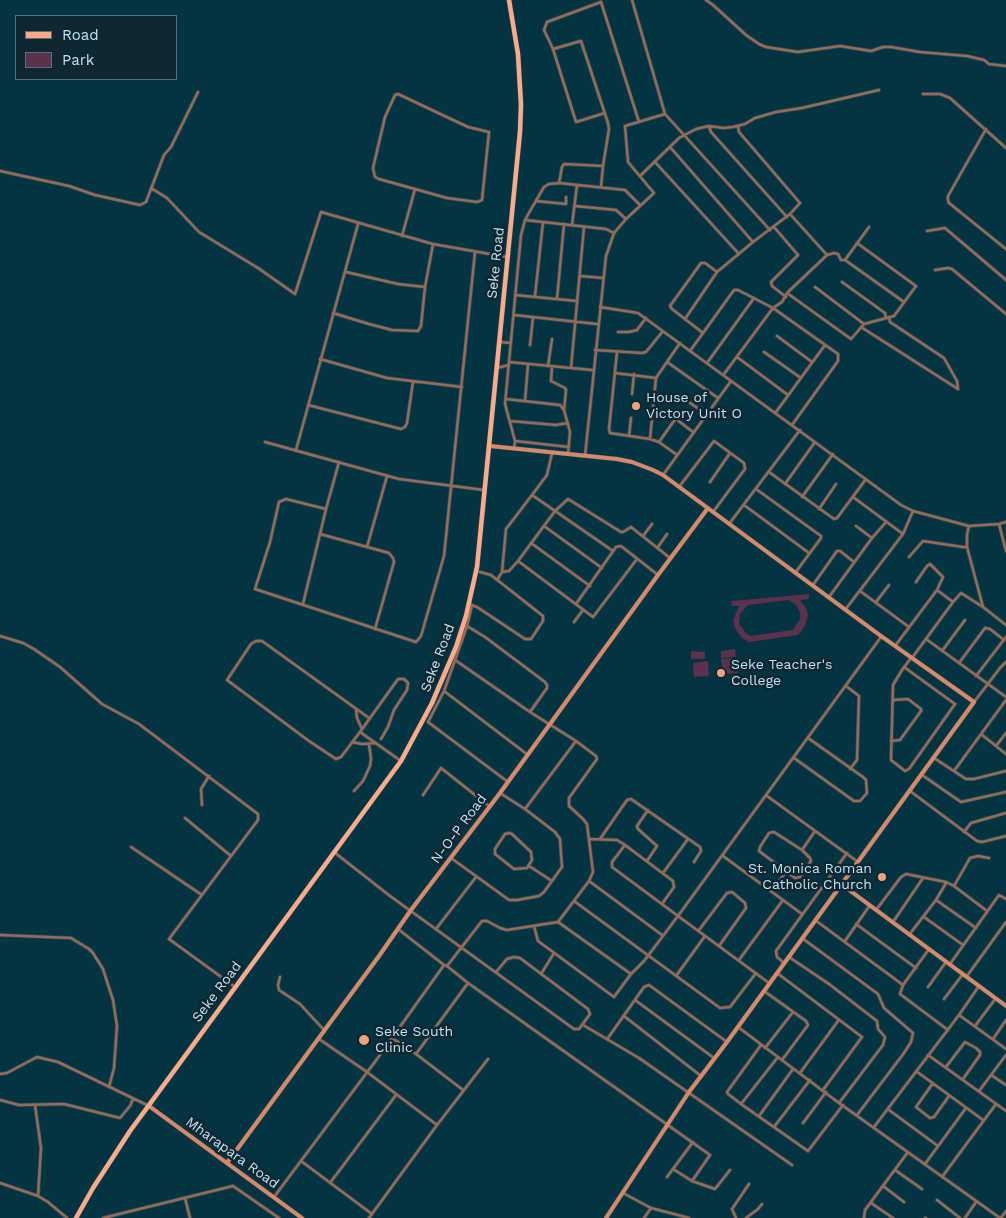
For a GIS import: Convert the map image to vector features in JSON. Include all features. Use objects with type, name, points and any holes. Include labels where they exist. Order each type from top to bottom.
[{"type":"main road","name":"Seke Road","points":[[76,1218],[109,1162],[401,760],[436,695],[456,647],[478,567],[520,132],[521,105],[518,54],[509,0]]},
{"type":"street","points":[[632,0],[665,114],[770,230]]},
{"type":"street","points":[[706,0],[746,35],[758,44],[766,47],[798,52],[840,46],[871,51],[891,47],[935,54],[967,56],[984,60],[989,64],[1006,66]]},
{"type":"street","points":[[605,114],[576,122],[553,49],[544,30],[548,22],[601,2],[638,122]]},
{"type":"street","points":[[553,49],[581,41],[609,129],[601,187]]},
{"type":"street","points":[[640,176],[684,135],[709,126],[723,128],[738,126],[776,112],[802,108],[879,90]]},
{"type":"street","points":[[0,171],[69,186],[95,196],[140,205],[146,202],[164,155],[171,148],[198,92]]},
{"type":"street","points":[[395,94],[468,127],[489,132],[482,200],[477,202],[462,200],[415,189],[379,179],[373,174],[385,117],[395,94]]},
{"type":"street","points":[[922,94],[940,94],[950,98],[1006,148]]},
{"type":"street","points":[[585,456],[602,278],[606,256],[614,233],[654,193],[628,162],[625,126],[665,114]]},
{"type":"street","points":[[709,126],[711,132],[827,255]]},
{"type":"street","points":[[685,319],[717,272],[774,227],[800,203],[786,184],[739,132],[738,126]]},
{"type":"street","points":[[986,129],[948,196],[948,200],[949,203],[1006,249]]},
{"type":"street","points":[[670,147],[753,242]]},
{"type":"street","points":[[655,162],[739,254]]},
{"type":"street","points":[[559,183],[564,164],[604,166]]},
{"type":"street","points":[[514,449],[515,441],[506,399],[521,235],[525,220],[546,185],[559,183],[625,190],[640,206]]},
{"type":"street","points":[[572,225],[577,185]]},
{"type":"street","points":[[151,188],[167,198],[200,232],[258,268],[294,294],[321,212],[433,244],[508,257]]},
{"type":"street","points":[[402,236],[415,189]]},
{"type":"street","points":[[535,201],[566,204],[566,198]]},
{"type":"street","points":[[575,206],[616,210],[626,219]]},
{"type":"street","points":[[525,220],[606,229],[614,233]]},
{"type":"street","points":[[535,296],[543,222]]},
{"type":"street","points":[[296,450],[358,224]]},
{"type":"street","points":[[557,299],[564,224]]},
{"type":"street","points":[[571,368],[584,227]]},
{"type":"street","points":[[774,227],[798,255],[771,282],[772,286],[786,298]]},
{"type":"street","points":[[845,260],[869,227]]},
{"type":"street","points":[[927,231],[945,228],[1006,280]]},
{"type":"street","points":[[787,293],[848,338],[853,338],[862,326],[894,316],[916,286],[857,243]]},
{"type":"street","points":[[333,313],[392,330],[418,330],[421,326],[425,287],[433,244]]},
{"type":"street","points":[[326,510],[286,499],[280,502],[255,589],[414,642],[420,640],[444,556],[475,252]]},
{"type":"street","points":[[724,375],[773,308],[786,298],[787,293],[827,255],[838,254],[841,260],[845,260],[904,302]]},
{"type":"street","points":[[703,332],[670,308],[701,263],[705,262],[717,272]]},
{"type":"street","points":[[935,270],[952,269],[1006,314]]},
{"type":"street","points":[[346,272],[398,284],[425,287]]},
{"type":"street","points":[[580,276],[602,278]]},
{"type":"street","points":[[815,287],[862,326],[958,389],[957,381],[944,358],[890,322],[885,314],[842,282]]},
{"type":"street","points":[[690,350],[733,291],[738,290],[773,308],[838,354],[839,359],[792,425]]},
{"type":"street","points":[[515,295],[577,301]]},
{"type":"street","points":[[707,363],[754,298]]},
{"type":"street","points":[[600,307],[634,311],[646,318],[901,505],[913,511],[968,526],[1006,522]]},
{"type":"street","points":[[514,315],[598,324]]},
{"type":"street","points":[[530,345],[533,317]]},
{"type":"street","points":[[618,332],[637,330],[646,318]]},
{"type":"street","points":[[595,350],[638,354],[646,352],[663,331]]},
{"type":"street","points":[[777,336],[812,362]]},
{"type":"street","points":[[552,339],[551,381],[566,390],[564,410],[570,432],[568,454]]},
{"type":"street","points":[[500,342],[511,343]]},
{"type":"street","points":[[650,438],[656,378],[680,343]]},
{"type":"street","points":[[775,413],[825,345]]},
{"type":"street","points":[[616,352],[609,432],[612,435],[650,438],[677,455]]},
{"type":"street","points":[[764,352],[801,378]]},
{"type":"street","points":[[736,357],[788,395]]},
{"type":"street","points":[[320,359],[384,378],[462,387]]},
{"type":"street","points":[[667,362],[718,398]]},
{"type":"street","points":[[497,368],[509,364],[528,364],[593,370]]},
{"type":"street","points":[[525,401],[528,364]]},
{"type":"street","points":[[615,373],[656,378]]},
{"type":"street","points":[[632,394],[634,374]]},
{"type":"street","points":[[663,475],[731,381]]},
{"type":"street","points":[[308,405],[401,429],[407,423],[413,382]]},
{"type":"street","points":[[673,396],[680,396],[706,415]]},
{"type":"street","points":[[506,399],[557,404],[564,410]]},
{"type":"street","points":[[652,414],[676,418],[693,432]]},
{"type":"street","points":[[629,436],[631,418]]},
{"type":"street","points":[[659,442],[676,418]]},
{"type":"street","points":[[510,421],[556,425],[568,423]]},
{"type":"street","points":[[729,524],[800,430]]},
{"type":"street","points":[[515,441],[569,447]]},
{"type":"street","points":[[679,487],[714,441],[744,463],[746,467],[713,512]]},
{"type":"street","points":[[265,442],[387,476],[415,482],[486,490]]},
{"type":"street","points":[[785,484],[816,442]]},
{"type":"street","points":[[490,446],[632,462],[663,475],[881,636],[974,702]]},
{"type":"street","points":[[497,580],[502,572],[506,529],[547,475],[552,453]]},
{"type":"street","points":[[710,482],[730,453]]},
{"type":"street","points":[[802,497],[833,454]]},
{"type":"street","points":[[303,604],[339,462]]},
{"type":"street","points":[[769,472],[833,519],[836,519],[866,479]]},
{"type":"street","points":[[367,547],[387,476]]},
{"type":"street","points":[[819,508],[836,484]]},
{"type":"street","points":[[756,489],[819,534],[821,538],[795,573]]},
{"type":"street","points":[[532,496],[613,551]]},
{"type":"street","points":[[853,497],[903,534]]},
{"type":"street","points":[[502,572],[509,571],[555,511],[566,500],[570,499],[621,532],[629,526],[631,527],[670,558]]},
{"type":"street","points":[[744,505],[809,553]]},
{"type":"street","name":"N-O-P Road","points":[[226,1163],[708,508]]},
{"type":"street","points":[[846,610],[903,534],[913,511]]},
{"type":"street","points":[[829,597],[886,522]]},
{"type":"street","points":[[643,536],[652,524]]},
{"type":"street","points":[[999,524],[1006,551]]},
{"type":"street","points":[[544,526],[602,568]]},
{"type":"street","points":[[856,526],[872,538]]},
{"type":"street","points":[[968,526],[967,546],[983,607]]},
{"type":"street","points":[[320,534],[389,553],[394,558],[375,629]]},
{"type":"street","points":[[658,547],[667,534]]},
{"type":"street","points":[[909,557],[923,541],[963,548],[967,546]]},
{"type":"street","points":[[531,543],[590,586]]},
{"type":"street","points":[[575,604],[590,586],[616,547],[621,546],[658,575]]},
{"type":"street","points":[[812,585],[837,551],[840,551],[854,562]]},
{"type":"street","points":[[518,561],[593,617],[637,559]]},
{"type":"street","points":[[895,646],[937,590],[943,577],[933,565],[927,566],[916,582]]},
{"type":"street","points":[[480,572],[491,575],[543,616],[544,621],[531,639],[526,640],[478,607],[472,605],[467,626],[444,691],[428,722],[508,782]]},
{"type":"street","points":[[876,602],[888,585]]},
{"type":"street","points":[[860,590],[909,627]]},
{"type":"street","points":[[937,590],[953,602]]},
{"type":"street","points":[[904,667],[955,704],[905,771],[891,760],[892,685],[904,667],[961,592],[1006,625]]},
{"type":"street","points":[[574,622],[583,610]]},
{"type":"street","points":[[942,651],[964,620]]},
{"type":"street","points":[[467,626],[486,637],[546,682],[546,688],[530,712]]},
{"type":"street","points":[[959,663],[985,628],[1005,638],[976,676]]},
{"type":"street","points":[[0,636],[23,643],[34,649],[63,670],[102,704],[139,724],[258,814],[258,820],[169,939],[235,987]]},
{"type":"street","points":[[534,926],[538,941],[614,996],[723,856],[881,636]]},
{"type":"street","points":[[926,639],[1006,699],[954,771]]},
{"type":"street","points":[[369,718],[262,641],[256,641],[251,644],[227,680],[334,758],[339,758],[352,742],[398,678],[406,680],[407,690],[381,738]]},
{"type":"street","points":[[274,1198],[445,966],[482,921],[487,921],[507,930],[558,922],[589,881],[593,872],[590,839],[585,821],[569,806],[569,798],[597,757],[455,660]]},
{"type":"street","points":[[606,1218],[689,1092],[715,1059],[974,702],[1006,662]]},
{"type":"street","points":[[846,686],[859,696],[857,760],[850,769]]},
{"type":"street","points":[[444,691],[528,754]]},
{"type":"street","points":[[891,741],[900,740],[921,711],[921,709],[908,700],[892,700]]},
{"type":"street","points":[[356,709],[361,730],[401,760]]},
{"type":"street","points":[[980,734],[1006,754]]},
{"type":"street","points":[[996,746],[1006,734]]},
{"type":"street","points":[[794,758],[857,802],[866,793],[866,780],[808,738]]},
{"type":"street","points":[[525,809],[576,741]]},
{"type":"street","points":[[352,742],[376,743]]},
{"type":"street","points":[[354,791],[363,781],[370,766],[369,744]]},
{"type":"street","points":[[934,758],[966,779],[974,779],[1006,771]]},
{"type":"street","points":[[422,795],[441,768],[489,806]]},
{"type":"street","points":[[922,774],[961,802],[1006,792]]},
{"type":"street","points":[[202,805],[202,784],[209,776]]},
{"type":"street","points":[[910,792],[977,841],[982,842],[1006,836]]},
{"type":"street","points":[[451,858],[506,898],[513,900],[542,895],[562,865],[560,838],[556,832],[500,793]]},
{"type":"street","points":[[767,796],[858,862]]},
{"type":"street","points":[[600,839],[627,800],[632,799],[700,847],[702,850],[694,862]]},
{"type":"street","points":[[647,862],[657,846],[637,826],[648,810]]},
{"type":"street","points":[[964,832],[971,822],[1006,814]]},
{"type":"street","points":[[185,818],[231,856]]},
{"type":"street","points":[[802,850],[815,831]]},
{"type":"street","points":[[774,832],[802,850],[811,860],[800,877],[795,878],[759,852],[759,848],[769,833],[774,832]]},
{"type":"street","points":[[505,834],[512,834],[529,849],[532,857],[529,866],[522,870],[514,869],[495,854],[495,849],[505,834]]},
{"type":"street","points":[[590,839],[617,840],[673,881],[675,885],[662,904]]},
{"type":"street","points":[[663,873],[688,839]]},
{"type":"street","points":[[625,845],[612,862],[612,867],[770,983]]},
{"type":"street","points":[[131,847],[202,895]]},
{"type":"street","points":[[334,852],[436,930],[574,1029],[579,1029],[590,1014],[589,1010],[520,958],[507,959],[496,972]]},
{"type":"street","points":[[784,963],[777,957],[776,951],[847,853]]},
{"type":"street","points":[[723,856],[802,914]]},
{"type":"street","points":[[954,886],[970,858],[978,856],[989,858]]},
{"type":"street","points":[[529,866],[552,881]]},
{"type":"street","points":[[771,891],[786,872]]},
{"type":"street","points":[[876,910],[903,875],[946,882],[987,912]]},
{"type":"street","points":[[436,930],[476,876]]},
{"type":"street","points":[[893,922],[923,878]]},
{"type":"street","points":[[589,881],[662,935]]},
{"type":"street","points":[[909,935],[936,900],[946,882]]},
{"type":"street","points":[[841,884],[1006,1006]]},
{"type":"street","points":[[698,930],[727,893],[729,891],[732,892],[745,902],[746,908],[719,946]]},
{"type":"street","points":[[928,987],[964,945],[1000,895],[1006,899]]},
{"type":"street","points":[[739,960],[783,900]]},
{"type":"street","points":[[936,900],[976,928]]},
{"type":"street","points":[[574,901],[719,1007],[730,1007],[756,973]]},
{"type":"street","points":[[845,941],[870,905]]},
{"type":"street","points":[[924,916],[964,945]]},
{"type":"street","points":[[815,920],[903,985]]},
{"type":"street","points":[[558,922],[631,974]]},
{"type":"street","points":[[944,999],[1006,922]]},
{"type":"street","points":[[856,924],[916,968]]},
{"type":"street","points":[[398,929],[468,983],[710,1155],[692,1181]]},
{"type":"street","points":[[0,935],[72,938],[93,953],[103,969],[113,1000],[117,1026],[114,1068],[109,1086]]},
{"type":"street","points":[[676,976],[705,936]]},
{"type":"street","points":[[802,938],[878,994],[884,1008],[913,1034],[911,1042],[904,1053],[857,1115]]},
{"type":"street","points":[[930,949],[903,985],[900,991],[901,996],[948,1030]]},
{"type":"street","points":[[541,974],[554,953]]},
{"type":"street","points":[[789,956],[830,984],[877,1021],[878,1029],[885,1037],[883,1046],[839,1102]]},
{"type":"street","points":[[776,973],[862,1037],[803,1123]]},
{"type":"street","points":[[280,977],[279,990],[300,1004],[324,1030]]},
{"type":"street","points":[[416,1054],[468,983]]},
{"type":"street","points":[[608,1038],[644,987],[649,985],[727,1042]]},
{"type":"street","points":[[874,1127],[979,986]]},
{"type":"street","points":[[764,991],[806,1021],[808,1027],[782,1060]]},
{"type":"street","points":[[974,1026],[996,998]]},
{"type":"street","points":[[635,1000],[715,1059]]},
{"type":"street","points":[[765,1048],[793,1012]]},
{"type":"street","points":[[959,1015],[1006,1049]]},
{"type":"street","points":[[623,1016],[701,1076]]},
{"type":"street","points":[[992,1039],[1006,1020]]},
{"type":"street","points":[[800,1073],[838,1021]]},
{"type":"street","points":[[583,1025],[608,1038],[689,1092],[792,1166]]},
{"type":"street","points":[[738,1027],[976,1202],[1000,1218],[1006,1211]]},
{"type":"street","points":[[318,1038],[368,1072],[396,1096],[437,1125]]},
{"type":"street","points":[[392,1038],[463,1090]]},
{"type":"street","points":[[946,1067],[965,1042],[976,1048],[980,1055],[963,1079]]},
{"type":"street","points":[[761,1045],[727,1092],[741,1104],[808,1151],[843,1105]]},
{"type":"street","points":[[928,1055],[1006,1111]]},
{"type":"street","points":[[979,1091],[1005,1059],[1006,1055]]},
{"type":"street","points":[[0,1074],[8,1073],[37,1057],[58,1062],[149,1106]]},
{"type":"street","points":[[741,1104],[778,1057]]},
{"type":"street","points":[[369,1218],[488,1059]]},
{"type":"street","points":[[759,1116],[793,1068]]},
{"type":"street","points":[[916,1071],[983,1120]]},
{"type":"street","points":[[991,1074],[1006,1085]]},
{"type":"street","points":[[774,1128],[810,1080]]},
{"type":"street","points":[[934,1083],[916,1106],[930,1118],[934,1118],[949,1096]]},
{"type":"street","points":[[330,1183],[396,1096]]},
{"type":"street","points":[[0,1100],[20,1105],[64,1104],[120,1118],[133,1099]]},
{"type":"street","points":[[942,1177],[996,1104]]},
{"type":"street","points":[[35,1105],[41,1148],[38,1196]]},
{"type":"street","name":"Mharapara Road","points":[[149,1106],[302,1218]]},
{"type":"street","points":[[925,1164],[966,1108]]},
{"type":"street","points":[[888,1110],[938,1146]]},
{"type":"street","points":[[667,1178],[693,1142]]},
{"type":"street","points":[[864,1218],[865,1210],[908,1152]]},
{"type":"street","points":[[301,1162],[372,1214]]},
{"type":"street","points":[[673,1169],[692,1181],[714,1189],[730,1170]]},
{"type":"street","points":[[895,1170],[922,1189]]},
{"type":"street","points":[[0,1183],[38,1196],[67,1218]]},
{"type":"street","points":[[736,1218],[732,1209],[749,1184]]},
{"type":"street","points":[[102,1218],[233,1186],[279,1218]]},
{"type":"street","points":[[883,1186],[904,1202]]},
{"type":"street","points":[[623,1193],[651,1208],[687,1218]]},
{"type":"street","points":[[186,1198],[190,1218]]},
{"type":"street","points":[[937,1200],[960,1218]]},
{"type":"street","points":[[965,1218],[976,1202]]},
{"type":"street","points":[[870,1203],[893,1218]]},
{"type":"street","points":[[746,1218],[758,1210],[762,1204]]},
{"type":"street","points":[[644,1218],[651,1208]]},
{"type":"green space","points":[[809,594],[809,599],[800,600],[806,608],[808,615],[805,626],[798,635],[749,642],[742,638],[735,628],[733,621],[740,606],[732,606],[731,601]],"holes":[[[789,600],[796,605],[800,612],[800,619],[793,630],[750,636],[739,624],[740,614],[748,605]]]},
{"type":"green space","points":[[735,649],[736,657],[721,658],[721,651]]},
{"type":"green space","points":[[691,651],[705,652],[705,659],[691,659]]},
{"type":"green space","points":[[736,658],[738,673],[723,674],[721,659]]},
{"type":"green space","points":[[708,661],[709,676],[694,677],[693,663]]},
{"type":"place","name":"House of Victory Unit O","points":[[636,406]]},
{"type":"place","name":"Seke Teacher's College","points":[[721,673]]},
{"type":"place","name":"St. Monica Roman Catholic Church","points":[[882,877]]},
{"type":"place","name":"Seke South Clinic","points":[[364,1040]]}]
